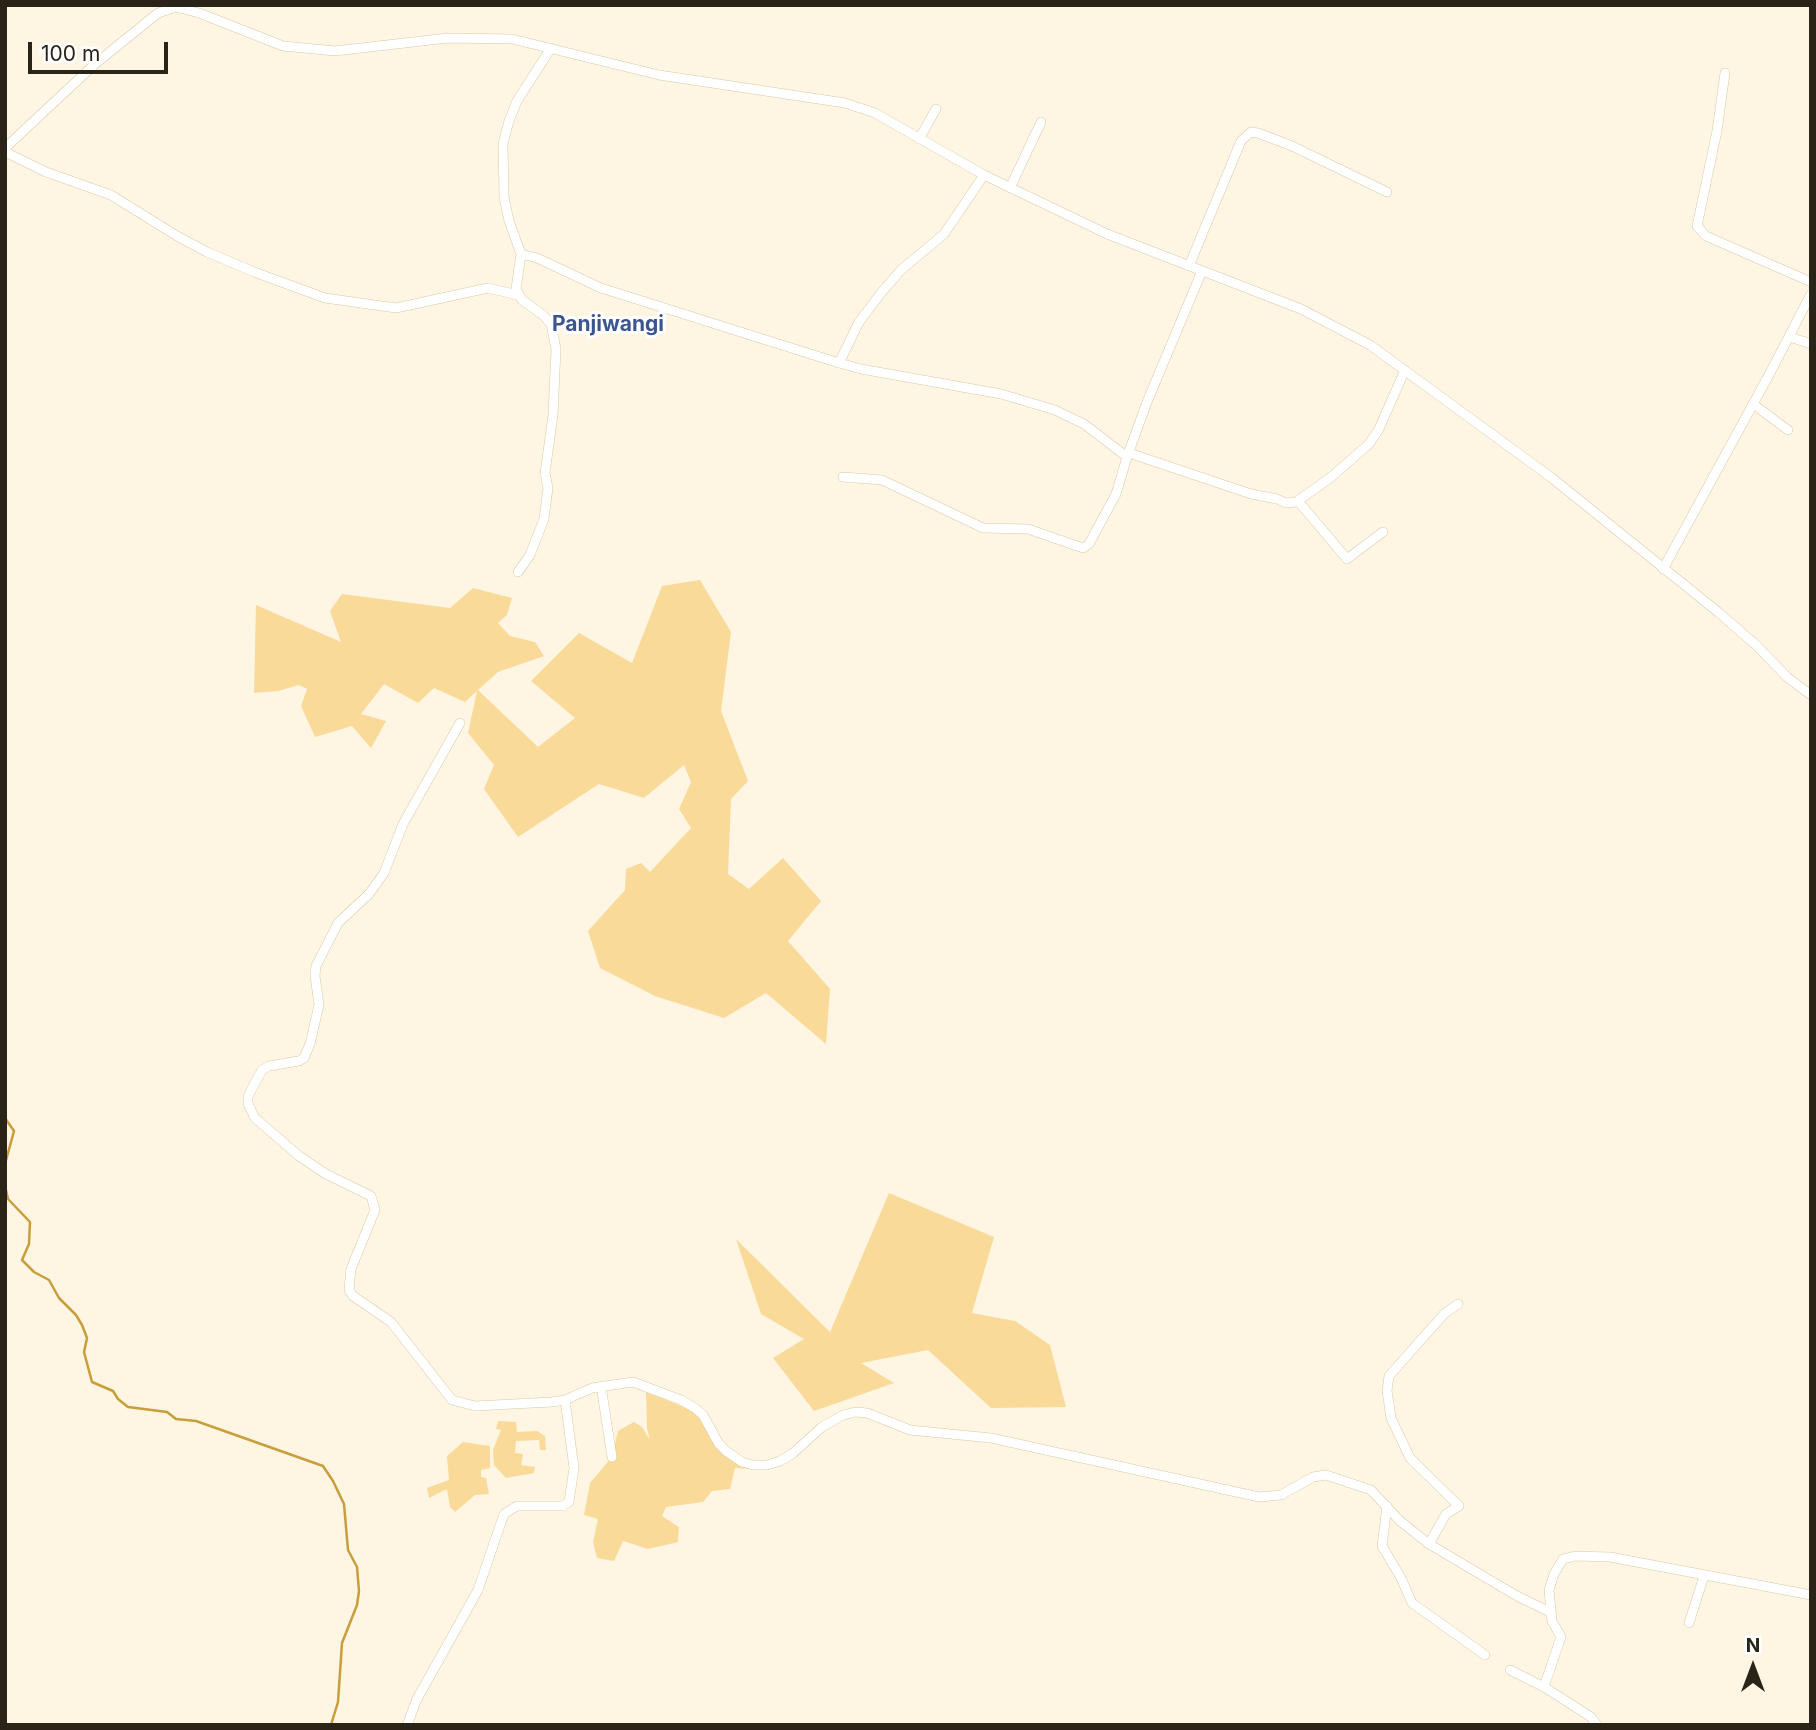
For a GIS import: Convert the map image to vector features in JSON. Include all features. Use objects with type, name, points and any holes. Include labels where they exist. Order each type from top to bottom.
[{"type":"street","points":[[518,572],[530,555],[544,519],[548,488],[545,473],[553,415],[556,355],[551,324],[518,295],[488,288],[396,308],[324,298],[200,248],[111,195],[46,172],[5,150],[94,64],[150,18],[170,7],[183,8],[283,46],[335,51],[448,38],[509,38],[659,75],[845,103],[875,113],[984,175],[1107,234],[1301,309],[1370,345],[1552,478],[1718,612],[1787,677],[1811,695]]},
{"type":"street","points":[[518,295],[521,254],[504,197],[503,144],[516,101],[551,48]]},
{"type":"street","points":[[1725,73],[1712,157],[1697,226],[1706,236],[1811,282]]},
{"type":"street","points":[[919,139],[936,109]]},
{"type":"street","points":[[1010,188],[1041,122]]},
{"type":"street","points":[[1189,266],[1241,141],[1251,132],[1292,146],[1387,192]]},
{"type":"street","points":[[839,363],[850,337],[869,309],[896,274],[944,234],[984,175]]},
{"type":"street","points":[[521,254],[537,258],[601,288],[839,363],[1000,394],[1055,410],[1084,424],[1128,455],[1286,503],[1298,501],[1331,478],[1369,444],[1379,429],[1405,370]]},
{"type":"street","points":[[843,477],[881,480],[984,528],[1028,529],[1083,548],[1089,544],[1113,502],[1147,402],[1202,271]]},
{"type":"street","points":[[1663,569],[1811,294]]},
{"type":"street","points":[[1790,337],[1811,344]]},
{"type":"street","points":[[1753,404],[1788,430]]},
{"type":"street","points":[[1298,501],[1346,559],[1383,532]]},
{"type":"street","points":[[460,723],[403,824],[384,873],[369,894],[338,923],[316,966],[319,1005],[304,1058],[262,1070],[248,1096],[248,1104],[255,1118],[299,1156],[326,1174],[371,1196],[374,1210],[351,1269],[349,1290],[360,1302],[391,1322],[446,1394],[459,1403],[475,1406],[565,1400],[601,1386],[633,1382],[681,1400],[703,1415],[719,1444],[726,1451],[741,1462],[754,1465],[767,1465],[792,1454],[822,1427],[855,1412],[867,1413],[910,1430],[991,1438],[1259,1497],[1281,1495],[1313,1477],[1326,1475],[1371,1490],[1412,1532],[1429,1544],[1517,1596],[1550,1612]]},
{"type":"street","points":[[1429,1544],[1446,1514],[1459,1506],[1410,1458],[1391,1418],[1387,1391],[1389,1376],[1444,1314],[1458,1304]]},
{"type":"street","points":[[601,1386],[612,1457]]},
{"type":"street","points":[[407,1725],[417,1699],[478,1590],[504,1514],[517,1506],[562,1506],[569,1502],[574,1468],[565,1400]]},
{"type":"street","points":[[1387,1506],[1382,1546],[1401,1578],[1410,1601],[1485,1655]]},
{"type":"street","points":[[1544,1687],[1561,1636],[1550,1612],[1550,1585],[1560,1563],[1567,1556],[1610,1557],[1811,1595]]},
{"type":"street","points":[[1689,1623],[1704,1576]]},
{"type":"street","points":[[1510,1670],[1544,1687],[1591,1717],[1597,1725]]},
{"type":"shaded area","points":[[700,580],[731,632],[721,711],[748,781],[731,799],[728,874],[749,889],[783,858],[821,901],[788,941],[830,989],[826,1044],[766,993],[724,1018],[655,996],[600,968],[588,931],[625,890],[626,869],[641,863],[650,872],[691,828],[679,809],[691,782],[684,765],[644,798],[599,784],[518,837],[484,789],[494,765],[468,733],[477,691],[465,702],[434,688],[418,703],[384,684],[361,714],[386,721],[371,748],[352,726],[315,737],[301,706],[307,689],[299,685],[278,691],[254,693],[256,605],[341,642],[330,611],[342,594],[450,608],[473,588],[512,598],[507,615],[498,623],[510,636],[535,642],[544,656],[498,672],[478,690],[538,747],[575,718],[531,681],[579,633],[632,663],[662,586]]},
{"type":"shaded area","points":[[889,1193],[994,1237],[972,1313],[1015,1321],[1050,1345],[1066,1407],[991,1408],[928,1350],[861,1363],[894,1383],[814,1411],[773,1358],[804,1339],[761,1314],[736,1239],[830,1332]]},
{"type":"shaded area","points":[[646,1392],[696,1412],[748,1469],[735,1468],[730,1489],[712,1491],[703,1502],[666,1507],[662,1516],[679,1527],[678,1542],[648,1549],[623,1541],[614,1561],[597,1558],[593,1542],[598,1519],[584,1515],[590,1483],[612,1457],[618,1431],[634,1422],[642,1427],[650,1440]]},
{"type":"shaded area","points":[[498,1421],[516,1422],[517,1432],[537,1431],[545,1436],[546,1450],[540,1450],[539,1440],[516,1441],[515,1453],[523,1454],[521,1465],[535,1467],[534,1473],[506,1478],[494,1465],[493,1450],[501,1430],[496,1429]]},
{"type":"shaded area","points":[[463,1442],[490,1446],[490,1468],[481,1470],[481,1477],[486,1478],[489,1494],[475,1495],[455,1512],[450,1507],[447,1489],[429,1498],[427,1488],[449,1480],[447,1456]]},
{"type":"waterway","points":[[5,1118],[14,1131],[5,1164]]},
{"type":"waterway","points":[[5,1186],[8,1199],[30,1222],[29,1244],[22,1260],[34,1272],[49,1280],[59,1298],[82,1325],[87,1338],[84,1352],[92,1382],[113,1391],[128,1407],[167,1412],[176,1419],[196,1421],[323,1466],[333,1481],[344,1504],[348,1550],[357,1567],[359,1591],[357,1605],[342,1643],[338,1702],[331,1725]]},
{"type":"district","name":"Panjiwangi","points":[[608,325]]}]
